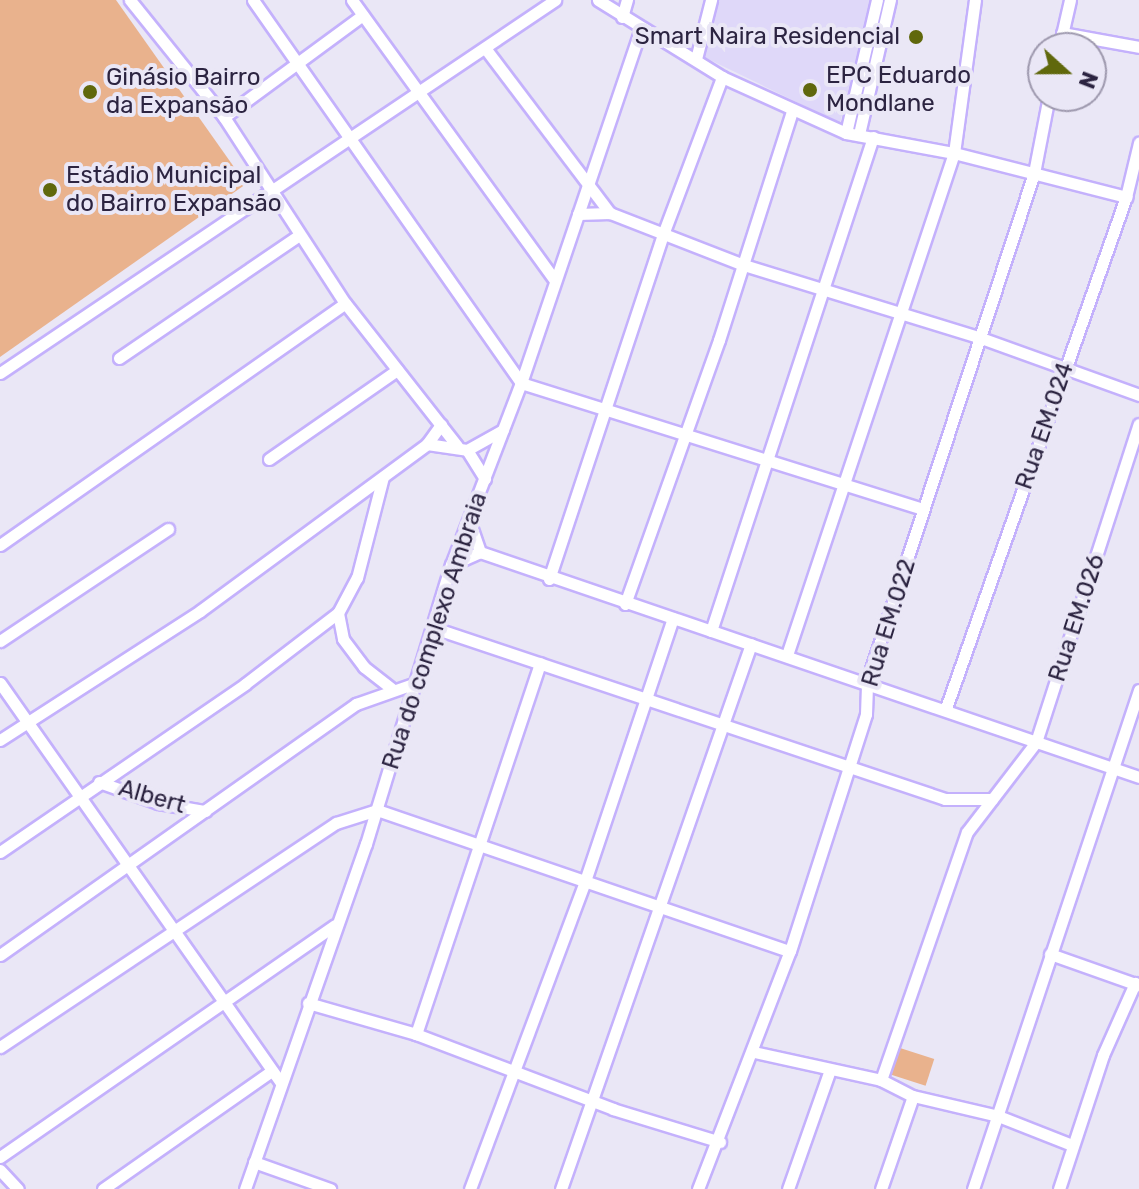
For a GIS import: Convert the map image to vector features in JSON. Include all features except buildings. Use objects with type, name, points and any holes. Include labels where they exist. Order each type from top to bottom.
[{"type":"street","points":[[130,0],[224,117],[298,236],[345,303],[485,479]]},
{"type":"street","points":[[253,0],[521,383],[923,509]]},
{"type":"street","points":[[352,0],[554,279]]},
{"type":"street","points":[[0,373],[555,0]]},
{"type":"street","points":[[598,0],[722,77],[792,111],[852,133],[954,153],[1126,197]]},
{"type":"street","points":[[622,17],[627,0]]},
{"type":"street","points":[[696,59],[711,0]]},
{"type":"street","points":[[852,133],[877,0]]},
{"type":"street","points":[[852,133],[890,0]]},
{"type":"street","points":[[787,655],[954,153],[975,0]]},
{"type":"street","points":[[1062,32],[1070,0]]},
{"type":"street","points":[[224,117],[363,15]]},
{"type":"street","name":"Rua do complexo Ambraia","points":[[245,1189],[377,810],[451,565],[470,523],[521,383],[641,29]]},
{"type":"street","points":[[1107,41],[1139,47]]},
{"type":"street","points":[[485,48],[587,189],[610,213],[662,237],[981,338],[1139,395]]},
{"type":"street","points":[[549,579],[662,237],[722,77]]},
{"type":"street","points":[[625,604],[687,435],[792,111]]},
{"type":"street","name":"Rua EM.022","points":[[698,1189],[720,1142],[790,951],[866,714],[867,681],[1034,173],[1046,112]]},
{"type":"street","points":[[711,631],[873,137]]},
{"type":"street","name":"Rua EM.024","points":[[946,708],[1126,197],[1139,143]]},
{"type":"street","points":[[578,214],[610,213]]},
{"type":"street","points":[[119,358],[298,236]]},
{"type":"street","points":[[0,545],[345,303]]},
{"type":"street","points":[[269,459],[397,370]]},
{"type":"street","name":"Rua EM.026","points":[[881,1080],[967,832],[1036,742],[1139,424]]},
{"type":"street","points":[[0,740],[200,611],[427,444],[441,425]]},
{"type":"street","points":[[427,444],[462,448],[503,430]]},
{"type":"street","points":[[0,852],[338,613],[357,578],[383,477]]},
{"type":"street","points":[[470,523],[480,552]]},
{"type":"street","points":[[0,641],[168,529]]},
{"type":"street","points":[[451,565],[480,552],[549,579],[867,681],[1139,777]]},
{"type":"street","points":[[338,613],[343,639],[364,667],[393,690]]},
{"type":"street","points":[[470,1189],[585,881],[673,618]]},
{"type":"street","points":[[431,627],[945,799],[992,799]]},
{"type":"street","points":[[561,1189],[726,725],[751,644]]},
{"type":"street","points":[[416,1034],[540,663]]},
{"type":"street","points":[[0,683],[81,794],[125,868],[175,934],[270,1072],[281,1083]]},
{"type":"street","points":[[0,955],[356,704],[413,684]]},
{"type":"street","points":[[973,1189],[1139,690]]},
{"type":"street","name":"Albert","points":[[99,782],[158,803],[205,811]]},
{"type":"street","points":[[0,1047],[175,934],[336,823],[377,810],[790,951]]},
{"type":"street","points":[[0,1157],[335,925]]},
{"type":"street","points":[[1050,954],[1137,984],[1072,1145],[1059,1189]]},
{"type":"street","points":[[308,1003],[416,1034],[593,1101],[720,1142]]},
{"type":"street","points":[[754,1052],[881,1080],[913,1096],[998,1116],[1072,1145]]},
{"type":"street","points":[[788,1189],[830,1070]]},
{"type":"street","points":[[103,1189],[270,1072]]},
{"type":"street","points":[[881,1189],[913,1096]]},
{"type":"street","points":[[254,1162],[330,1189]]},
{"type":"street","points":[[0,1170],[18,1189]]},
{"type":"shaded area","name":"Ginásio Bairro da Expansão","points":[[0,0],[116,0],[246,184],[0,357]]},
{"type":"shaded area","name":"EPC Eduardo Mondlane","points":[[717,0],[871,0],[840,123],[704,57]]},
{"type":"shaded area","points":[[900,1048],[934,1059],[926,1086],[891,1075]]},
{"type":"place","name":"Smart Naira Residencial","points":[[916,37]]},
{"type":"place","name":"EPC Eduardo Mondlane","points":[[810,90]]},
{"type":"place","name":"Ginásio Bairro da Expansão","points":[[90,92]]},
{"type":"place","name":"Estádio Municipal do Bairro Expansão","points":[[50,190]]}]
